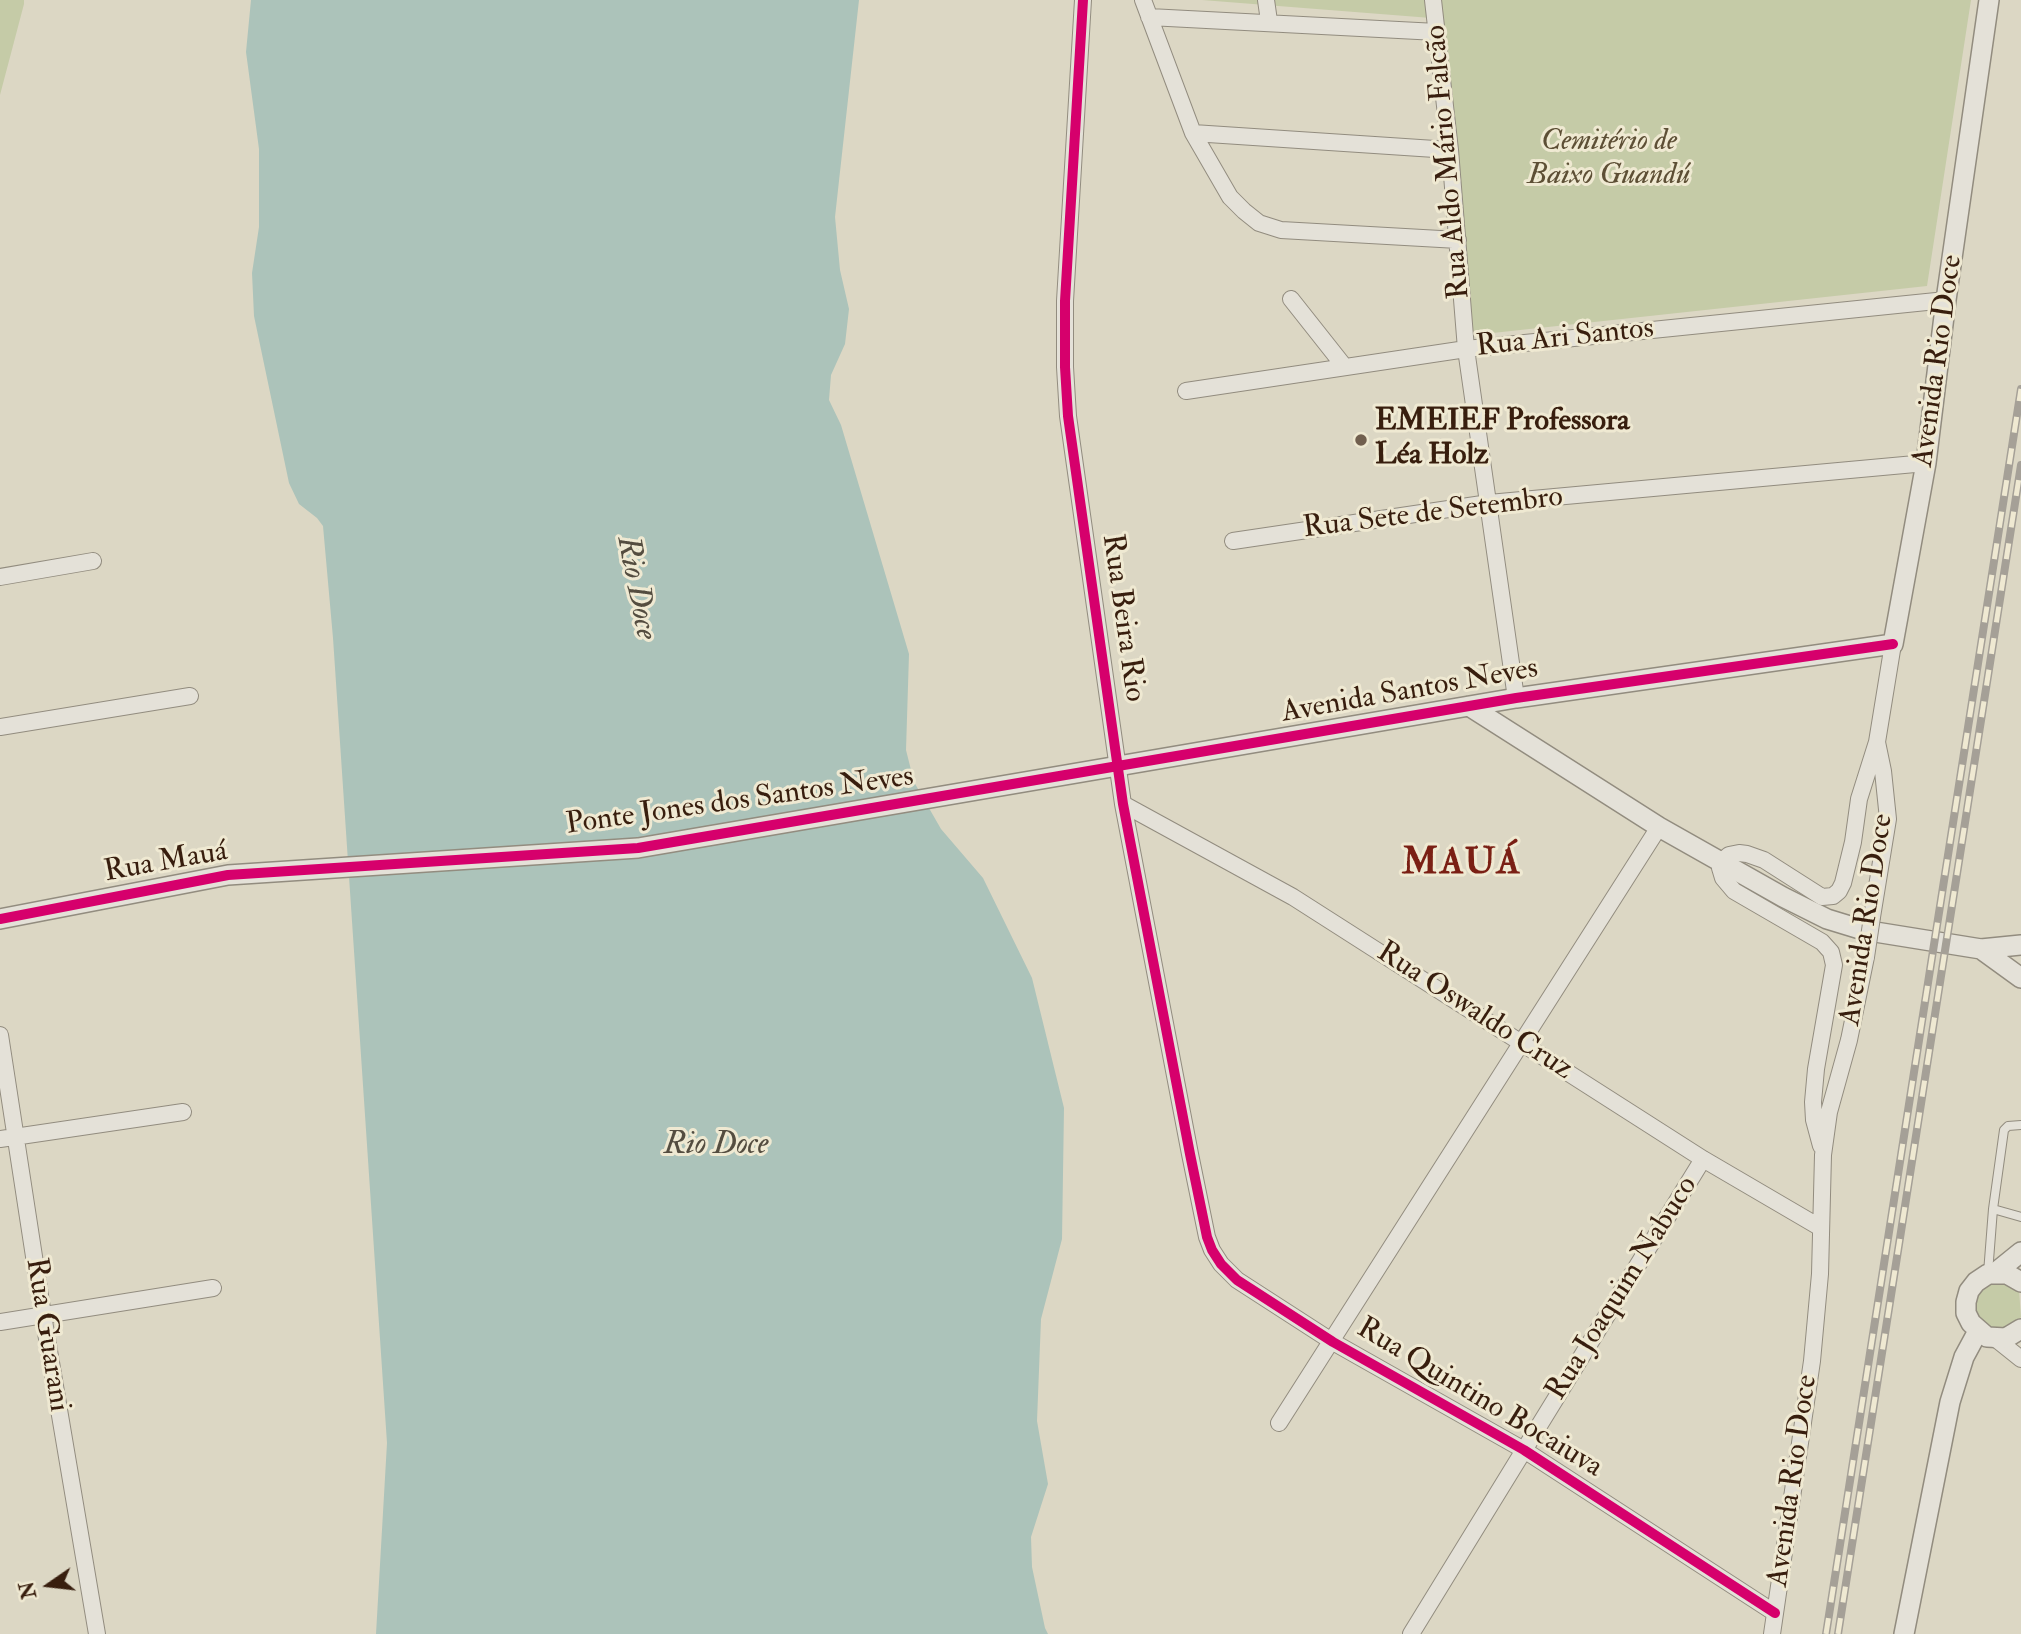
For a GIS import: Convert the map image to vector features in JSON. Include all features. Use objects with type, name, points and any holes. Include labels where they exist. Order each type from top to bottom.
[{"type":"street","name":"Rua Beira Rio","points":[[1083,0],[1065,301],[1068,416],[1123,804],[1207,1237]]},
{"type":"street","points":[[1143,0],[1193,133],[1230,197],[1259,223],[1281,230],[1458,240]]},
{"type":"street","points":[[1266,0],[1269,22]]},
{"type":"street","name":"Rua Aldo Mário Falcão","points":[[1433,0],[1450,150],[1466,349],[1516,698]]},
{"type":"street","name":"Avenida Rio Doce","points":[[1772,1634],[1812,1362],[1820,1274],[1823,1156],[1829,1112],[1849,1040],[1866,957],[1888,819],[1885,783],[1877,742],[1926,463],[1946,300],[1989,0]]},
{"type":"street","points":[[1149,17],[1437,32]]},
{"type":"street","points":[[1193,133],[1450,150]]},
{"type":"street","points":[[1291,299],[1344,366]]},
{"type":"street","name":"Rua Ari Santos","points":[[1185,391],[1466,349],[1946,300]]},
{"type":"street","name":"Rua Sete de Setembro","points":[[1233,541],[1489,503],[1926,463]]},
{"type":"street","points":[[0,577],[93,561]]},
{"type":"street","name":"Avenida Santos Neves","points":[[936,797],[1516,698],[1893,644]]},
{"type":"street","points":[[0,727],[190,696]]},
{"type":"street","points":[[1469,706],[1658,827],[1827,919],[1863,930],[1981,949],[2021,945]]},
{"type":"street","points":[[1720,863],[1733,853],[1747,854],[1764,860],[1817,895],[1824,898],[1833,896],[1843,883],[1859,799],[1877,742]]},
{"type":"street","name":"Ponte Jones dos Santos Neves","points":[[342,869],[638,848],[936,797]]},
{"type":"street","name":"Rua Oswaldo Cruz","points":[[1123,804],[1293,897],[1703,1159],[1821,1228]]},
{"type":"street","points":[[1279,1423],[1333,1342],[1658,827]]},
{"type":"street","points":[[1720,863],[1723,878],[1734,891],[1822,942],[1831,952],[1834,965],[1813,1102],[1814,1120],[1823,1156]]},
{"type":"street","name":"Rua Mauá","points":[[0,919],[228,876],[342,869]]},
{"type":"street","points":[[1981,949],[2021,978]]},
{"type":"street","name":"Rua Guarani","points":[[0,1035],[7,1137],[43,1315],[97,1634]]},
{"type":"street","points":[[7,1137],[183,1112]]},
{"type":"street","name":"Rua Joaquim Nabuco","points":[[1411,1634],[1703,1159]]},
{"type":"street","name":"Rua Quintino Bocaiuva","points":[[1207,1237],[1221,1264],[1237,1280],[1333,1342],[1524,1450],[1775,1613]]},
{"type":"street","points":[[2021,1252],[1976,1282],[1969,1291],[1966,1302],[1966,1313],[1971,1323],[2021,1359]]},
{"type":"street","points":[[1992,1273],[2007,1274],[2021,1282]]},
{"type":"street","points":[[0,1322],[213,1288]]},
{"type":"street","points":[[1987,1335],[2006,1338],[2021,1329]]},
{"type":"street","points":[[1903,1634],[1953,1392],[1964,1357],[1987,1335]]},
{"type":"lane","points":[[1992,1273],[1993,1209],[2004,1130],[2008,1126],[2021,1125]]},
{"type":"lane","points":[[1993,1209],[2021,1217]]},
{"type":"green space","points":[[0,0],[24,0],[24,4],[0,95]]},
{"type":"green space","name":"Cemitério de Baixo Guandú","points":[[1202,0],[1971,0],[1927,286],[1474,335],[1432,53],[1431,18]]},
{"type":"green space","points":[[1997,1280],[2019,1290],[2021,1317],[2012,1327],[1995,1331],[1975,1317],[1973,1301],[1976,1293]]},
{"type":"water","name":"Rio Doce","points":[[251,0],[859,0],[835,217],[840,270],[849,309],[845,344],[831,375],[829,400],[841,425],[909,654],[906,750],[914,782],[941,829],[983,878],[1032,978],[1064,1108],[1062,1239],[1041,1319],[1037,1421],[1048,1484],[1031,1537],[1032,1567],[1048,1634],[376,1634],[387,1443],[333,638],[323,526],[299,504],[289,483],[254,316],[252,273],[259,227],[259,149],[246,52]]},
{"type":"railway","points":[[1826,1634],[2021,389]]},
{"type":"railway","points":[[1838,1634],[2021,465]]},
{"type":"cycle path","points":[[1083,0],[1065,301],[1068,416],[1123,804],[1190,1154],[1212,1250],[1237,1280],[1333,1342],[1524,1450],[1775,1613]]},
{"type":"cycle path","points":[[0,919],[228,875],[638,848],[1516,698],[1893,644]]},
{"type":"place","name":"EMEIEF Professora Léa Holz","points":[[1361,440]]},
{"type":"district","name":"MAUÁ","points":[[1462,865]]}]
